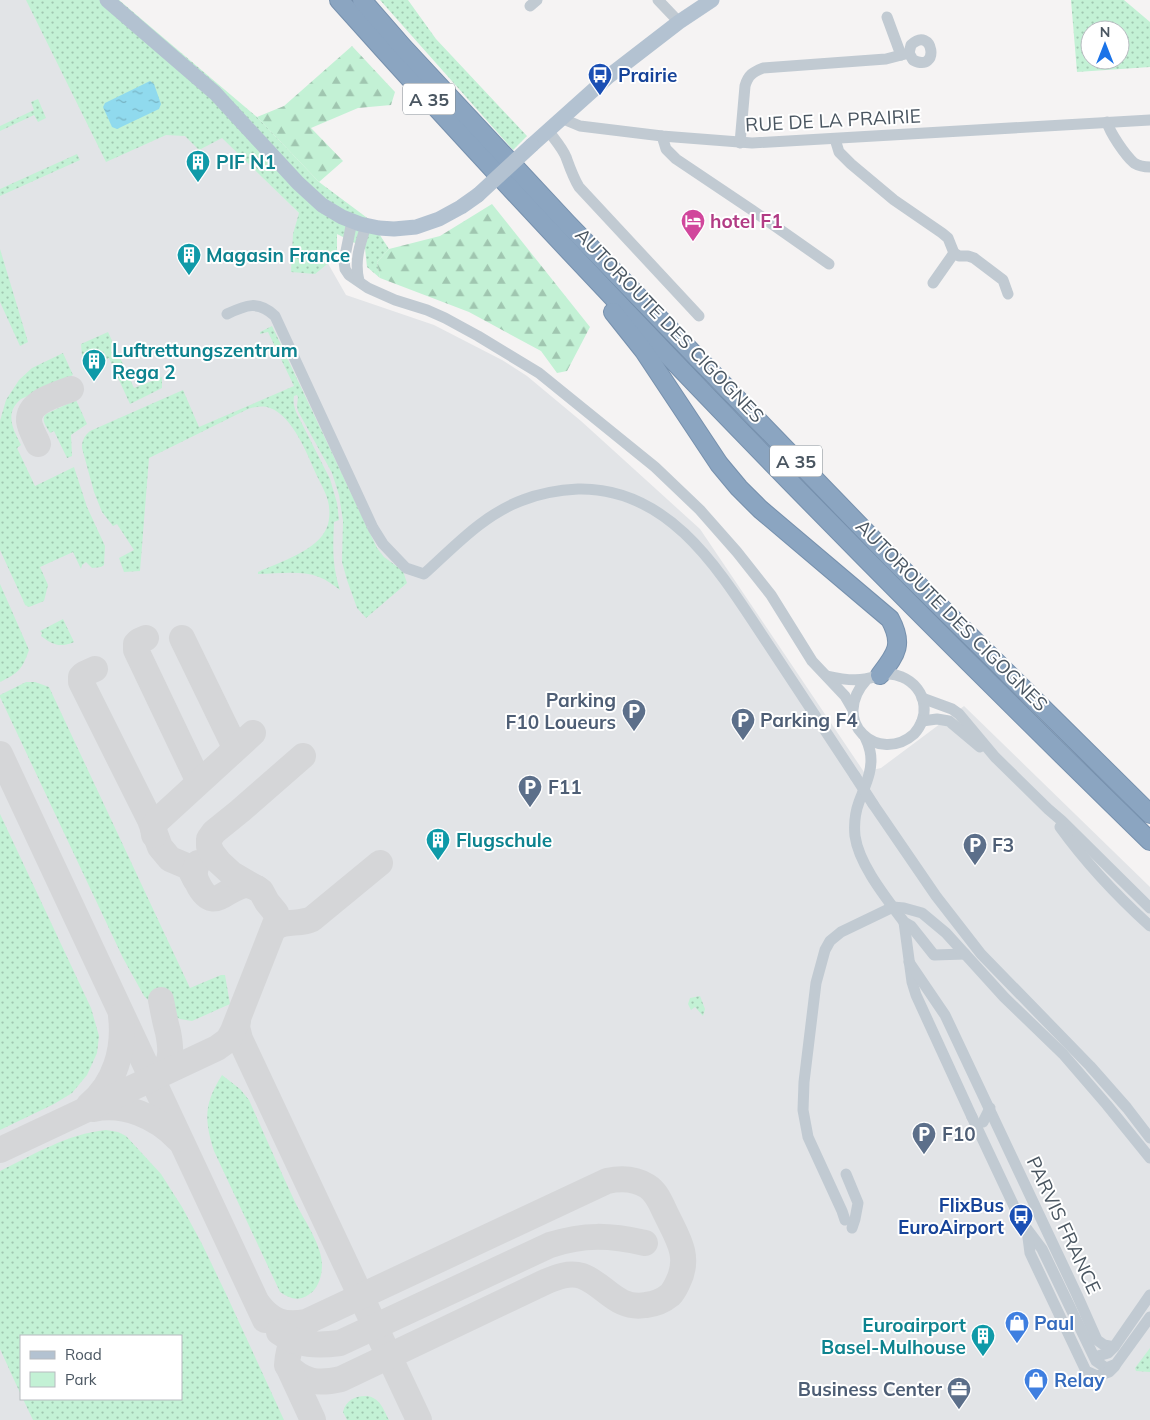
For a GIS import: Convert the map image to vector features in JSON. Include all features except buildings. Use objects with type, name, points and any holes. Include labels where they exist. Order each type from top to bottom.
[{"type":"highway","name":"AUTOROUTE DES CIGOGNES","points":[[339,0],[586,270],[878,572],[1150,840]]},
{"type":"highway","name":"AUTOROUTE DES CIGOGNES","points":[[362,0],[403,47],[567,223],[891,558],[1150,814]]},
{"type":"highway","points":[[586,270],[607,304],[644,351],[719,464],[739,488],[760,509],[890,620],[896,630],[898,644],[893,658],[874,677]]},
{"type":"main road","points":[[107,0],[215,92],[298,183],[322,205],[359,223],[379,228],[416,226],[439,219],[461,207],[478,195],[609,76],[679,22],[712,0]]},
{"type":"street","points":[[658,0],[679,22]]},
{"type":"street","points":[[740,143],[745,86],[747,79],[755,71],[763,68],[886,59],[905,54],[887,17]]},
{"type":"street","name":"RUE DE LA PRAIRIE","points":[[562,117],[580,126],[740,143],[1150,120]]},
{"type":"street","points":[[1107,122],[1112,135],[1130,158],[1135,163],[1150,167]]},
{"type":"street","points":[[548,130],[565,156],[579,187],[700,316]]},
{"type":"street","points":[[662,136],[666,149],[676,159],[829,264]]},
{"type":"street","points":[[835,139],[839,152],[843,157],[894,200],[948,238],[954,253],[959,256],[974,258],[1003,280],[1008,294]]},
{"type":"street","points":[[359,223],[344,261],[345,269],[349,274],[368,288],[445,318],[539,373],[655,467],[700,510],[738,552],[771,595],[812,661],[845,696],[852,708]]},
{"type":"street","points":[[932,283],[954,253]]},
{"type":"street","points":[[226,314],[244,306],[258,305],[267,309],[275,316],[374,528],[383,544],[406,568],[424,574],[475,528],[495,513],[522,500],[565,490],[604,490],[631,498],[659,512],[688,536],[724,578],[936,896],[981,954],[1090,1066],[1150,1138]]},
{"type":"street","points":[[827,676],[854,680],[890,674],[901,676],[918,689],[922,698],[924,713],[917,731],[899,743],[886,744],[865,737]]},
{"type":"street","points":[[874,677],[860,686],[852,708],[853,719],[865,737],[871,752],[869,778],[858,805],[855,820],[855,837],[859,850],[871,876],[904,922],[911,926],[934,955],[965,954]]},
{"type":"street","points":[[922,698],[959,714],[995,757],[1150,908]]},
{"type":"street","points":[[922,721],[938,719],[949,721],[981,748],[995,757]]},
{"type":"street","points":[[1048,809],[1070,840],[1109,886],[1150,926]]},
{"type":"street","points":[[846,1174],[858,1203],[855,1219],[848,1224],[808,1138],[803,1110],[804,1082],[816,982],[825,950],[830,940],[841,932],[893,906],[922,913],[946,933],[1004,997],[1062,1054],[1150,1158]]},
{"type":"street","points":[[1135,912],[1150,914]]},
{"type":"street","points":[[904,922],[912,982],[916,994],[1021,1221],[1042,1248],[1096,1361],[1106,1368],[1116,1364],[1150,1317]]},
{"type":"street","name":"PARVIS FRANCE","points":[[909,962],[945,1015],[1097,1340],[1104,1345],[1114,1347]]},
{"type":"street","points":[[983,1122],[990,1108]]},
{"type":"street","points":[[1098,1356],[1108,1353],[1114,1347],[1150,1295]]},
{"type":"shaded area","points":[[0,0],[82,0],[299,213],[346,295],[434,325],[502,360],[527,376],[581,421],[700,529],[864,772],[881,768],[964,706],[1150,887],[1150,1420],[0,1420]]},
{"type":"green space","points":[[26,0],[119,0],[257,117],[319,182],[370,220],[389,249],[377,262],[380,278],[367,267],[365,248],[337,234],[337,256],[315,274],[291,272],[293,234],[299,213],[222,138],[199,150],[185,136],[166,135],[106,162]]},
{"type":"green space","points":[[380,0],[408,0],[436,39],[527,136],[513,150]]},
{"type":"green space","points":[[1071,0],[1124,0],[1150,22],[1150,67],[1130,68],[1130,20],[1080,20],[1080,70],[1106,70],[1077,72]]},
{"type":"green space","points":[[352,46],[395,92],[391,105],[358,108],[311,128],[343,161],[319,182],[257,117],[284,106]]},
{"type":"green space","points":[[38,99],[46,118],[38,122],[34,115],[0,131],[0,126],[34,110],[31,102]]},
{"type":"green space","points":[[77,154],[80,160],[0,196],[0,189]]},
{"type":"green space","points":[[492,204],[590,327],[567,371],[557,373],[541,351],[469,312],[380,278],[377,262],[389,249],[440,236]]},
{"type":"green space","points":[[0,249],[28,342],[20,346],[0,302]]},
{"type":"green space","points":[[272,326],[377,548],[384,557],[403,571],[407,583],[366,618],[357,608],[342,562],[343,521],[339,495],[332,473],[298,411],[297,395],[294,396],[296,412],[330,479],[337,503],[339,520],[334,522],[333,540],[340,590],[325,580],[312,575],[297,573],[258,574],[258,572],[297,555],[315,543],[327,527],[329,518],[329,504],[326,495],[299,438],[286,419],[270,408],[262,406],[248,409],[149,458],[140,571],[124,572],[119,558],[134,550],[117,524],[113,526],[102,512],[94,492],[82,448],[82,443],[90,431],[183,390],[199,427],[294,386],[268,332],[260,334],[260,332]]},
{"type":"green space","points":[[108,332],[134,388],[162,377],[162,388],[130,404],[109,358],[83,370],[81,344]]},
{"type":"green space","points":[[63,353],[73,375],[21,399],[13,410],[11,415],[13,427],[21,445],[17,448],[35,486],[74,467],[87,507],[105,546],[104,565],[92,568],[86,562],[82,565],[81,569],[73,552],[40,567],[48,585],[44,601],[29,607],[25,605],[0,550],[0,421],[6,400],[19,380],[32,368]]},
{"type":"green space","points":[[76,400],[87,424],[71,435],[72,456],[67,458],[54,431],[50,433],[45,424],[44,416]]},
{"type":"green space","points":[[0,584],[29,650],[19,670],[0,682]]},
{"type":"green space","points":[[63,619],[74,642],[57,645],[41,636],[42,633],[40,631]]},
{"type":"green space","points":[[26,682],[35,682],[49,687],[190,988],[225,975],[230,1004],[192,1021],[180,1019],[154,1006],[144,996],[123,958],[0,697],[0,695]]},
{"type":"green space","points":[[0,814],[91,1008],[99,1036],[97,1053],[87,1075],[72,1093],[54,1104],[0,1130]]},
{"type":"green space","points":[[700,996],[705,1009],[703,1016],[695,1007],[691,1010],[688,1004],[690,998]]},
{"type":"green space","points":[[222,1075],[240,1089],[249,1100],[295,1202],[319,1249],[322,1265],[320,1278],[314,1290],[304,1297],[294,1298],[280,1292],[214,1151],[208,1130],[207,1112],[216,1085]]},
{"type":"green space","points":[[106,1130],[118,1132],[126,1136],[161,1174],[202,1244],[284,1420],[33,1420],[23,1400],[182,1400],[182,1335],[20,1335],[20,1393],[0,1349],[0,1171],[65,1140]]},
{"type":"green space","points":[[1150,1348],[1150,1372],[1136,1371],[1135,1368]]},
{"type":"green space","points":[[366,1396],[378,1401],[389,1420],[347,1420],[343,1412],[346,1404],[355,1398]]},
{"type":"water","points":[[150,81],[154,84],[161,104],[159,109],[117,129],[112,127],[103,107],[105,103]]},
{"type":"taxiway","points":[[38,444],[29,421],[33,408],[51,396],[71,389]]},
{"type":"taxiway","points":[[146,638],[136,644],[136,650],[198,780],[197,783]]},
{"type":"taxiway","points":[[182,638],[233,743],[232,752]]},
{"type":"taxiway","points":[[95,669],[84,674],[81,677],[81,682],[150,820],[160,847],[170,859],[189,867],[195,879]]},
{"type":"taxiway","points":[[154,835],[153,828],[157,821],[253,733]]},
{"type":"taxiway","points":[[0,754],[265,1320]]},
{"type":"taxiway","points":[[0,1150],[217,1048],[228,1040],[277,919],[276,913],[261,891],[232,874],[219,862],[212,853],[209,839],[214,832],[303,756]]},
{"type":"taxiway","points":[[198,863],[195,870],[196,880],[208,897],[220,897],[246,885],[257,888]]},
{"type":"taxiway","points":[[274,928],[283,924],[312,919],[380,863]]},
{"type":"taxiway","points":[[153,1078],[164,1069],[170,1058],[168,1032],[161,1000]]},
{"type":"taxiway","points":[[89,1105],[106,1087],[116,1065],[121,1041],[121,1016]]},
{"type":"taxiway","points":[[238,1021],[237,1027],[240,1039],[419,1420]]},
{"type":"taxiway","points":[[93,1109],[105,1107],[139,1113],[160,1124],[178,1139]]},
{"type":"taxiway","points":[[258,1304],[268,1315],[279,1321],[285,1323],[306,1322],[607,1181],[617,1179],[637,1181],[647,1186],[656,1195],[674,1231],[683,1255],[682,1273],[675,1288],[668,1297],[656,1303],[636,1306],[627,1304],[582,1276],[572,1275],[554,1278],[341,1379],[333,1381],[318,1382],[305,1379],[287,1365],[293,1340],[305,1324],[311,1320]]},
{"type":"taxiway","points":[[279,1332],[293,1340],[308,1344],[340,1343],[550,1245],[586,1237],[620,1238],[645,1243]]},
{"type":"taxiway","points":[[288,1366],[313,1420]]},
{"type":"place","name":"Prairie","points":[[600,96]]},
{"type":"place","name":"PIF N1","points":[[198,183]]},
{"type":"place","name":"hotel F1","points":[[693,242]]},
{"type":"place","name":"Magasin France","points":[[189,276]]},
{"type":"place","name":"Luftrettungszentrum Rega 2","points":[[94,382]]},
{"type":"place","name":"Parking F10 Loueurs","points":[[634,732]]},
{"type":"place","name":"Parking F4","points":[[743,741]]},
{"type":"place","name":"F11","points":[[530,808]]},
{"type":"place","name":"Flugschule","points":[[438,861]]},
{"type":"place","name":"F3","points":[[975,866]]},
{"type":"place","name":"F10","points":[[924,1155]]},
{"type":"place","name":"FlixBus EuroAirport","points":[[1021,1237]]},
{"type":"place","name":"Paul","points":[[1017,1344]]},
{"type":"place","name":"Euroairport Basel-Mulhouse","points":[[983,1357]]},
{"type":"place","name":"Relay","points":[[1036,1401]]},
{"type":"place","name":"Business Center","points":[[959,1410]]}]
